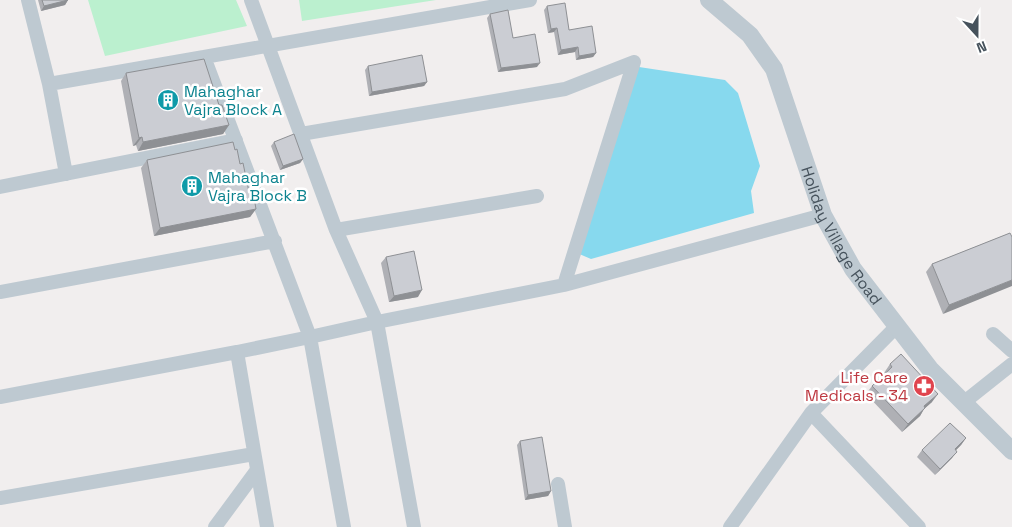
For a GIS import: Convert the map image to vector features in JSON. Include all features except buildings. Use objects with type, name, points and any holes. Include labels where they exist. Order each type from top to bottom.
[{"type":"street","points":[[28,0],[49,84],[66,174]]},
{"type":"street","points":[[251,0],[336,230],[377,322],[414,527]]},
{"type":"street","points":[[49,84],[530,0]]},
{"type":"street","name":"Holiday Village Road","points":[[709,0],[750,35],[774,68],[823,215],[853,269],[930,369],[1012,451]]},
{"type":"street","points":[[204,56],[310,337],[344,527]]},
{"type":"street","points":[[301,134],[565,89],[634,62],[564,285]]},
{"type":"street","points":[[0,187],[236,140]]},
{"type":"street","points":[[336,230],[537,196]]},
{"type":"street","points":[[0,397],[237,352],[564,285],[823,215]]},
{"type":"street","points":[[0,292],[275,241]]},
{"type":"street","points":[[730,527],[811,413],[897,326]]},
{"type":"street","points":[[993,334],[1012,351]]},
{"type":"street","points":[[237,352],[267,527]]},
{"type":"street","points":[[963,403],[1012,364]]},
{"type":"street","points":[[811,413],[915,525]]},
{"type":"street","points":[[0,498],[254,454]]},
{"type":"street","points":[[215,527],[257,470]]},
{"type":"street","points":[[558,484],[565,527]]},
{"type":"green space","points":[[88,0],[236,0],[247,26],[105,56]]},
{"type":"green space","points":[[299,0],[436,0],[302,21]]},
{"type":"water","points":[[639,67],[725,80],[738,93],[760,166],[751,191],[754,213],[591,259],[577,253]]},
{"type":"place","name":"Mahaghar Vajra Block A","points":[[168,100]]},
{"type":"place","name":"Mahaghar Vajra Block B","points":[[192,186]]},
{"type":"place","name":"Life Care Medicals - 34","points":[[924,386]]}]
